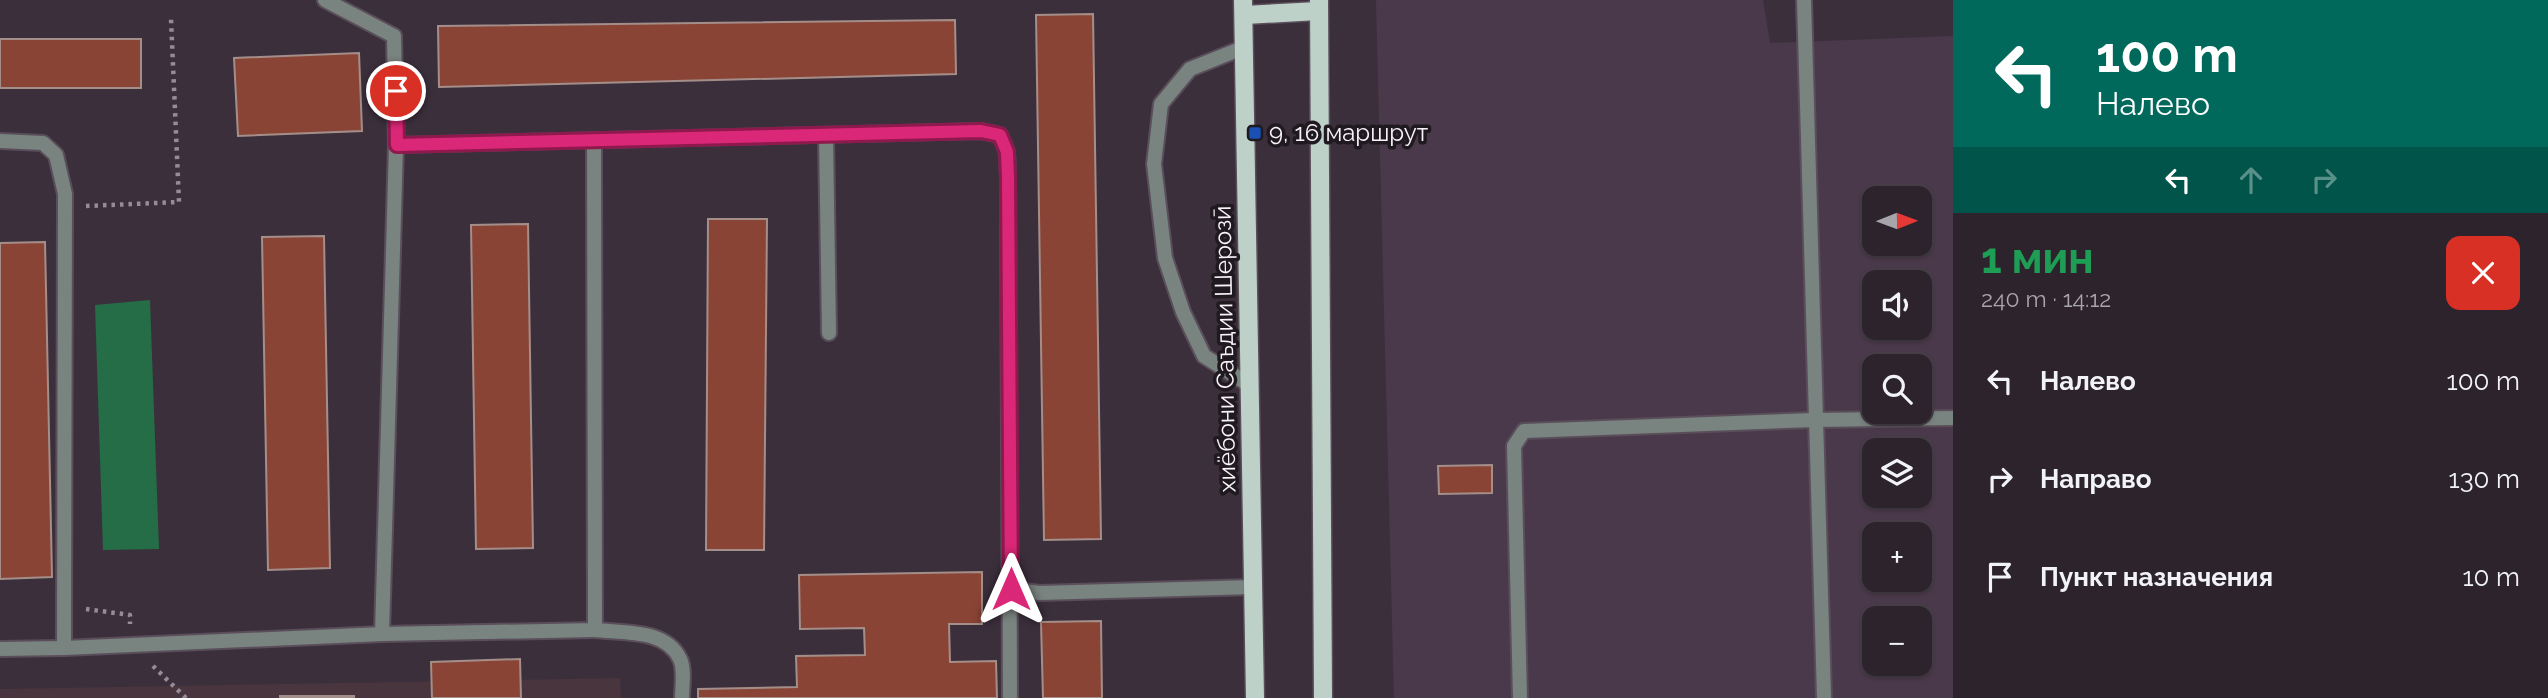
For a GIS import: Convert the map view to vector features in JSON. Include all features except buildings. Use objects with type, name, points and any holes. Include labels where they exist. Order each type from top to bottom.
[{"type":"main road","points":[[1244,8],[1319,6],[1324,698]]},
{"type":"main road","name":"хиёбони Саъдии Шерозӣ","points":[[1244,8],[1255,698]]},
{"type":"lane","points":[[325,0],[394,36],[397,145],[382,634]]},
{"type":"lane","points":[[1804,0],[1824,698]]},
{"type":"lane","points":[[1245,47],[1190,69],[1161,104],[1154,164],[1165,258],[1183,312],[1204,356],[1251,386]]},
{"type":"lane","points":[[397,145],[981,131],[1000,135],[1007,152],[1008,178],[1010,698]]},
{"type":"lane","points":[[826,135],[829,333]]},
{"type":"lane","points":[[0,141],[43,143],[55,155],[65,194],[64,648]]},
{"type":"lane","points":[[594,141],[595,630]]},
{"type":"lane","points":[[1520,698],[1514,446],[1524,431],[1953,418]]},
{"type":"lane","points":[[1011,589],[1040,593],[1253,587]]},
{"type":"lane","points":[[0,649],[382,634],[595,630],[648,635],[668,643],[681,661],[682,698]]},
{"type":"path","points":[[75,206],[179,202],[171,19]]},
{"type":"path","points":[[83,609],[130,615],[131,644],[186,698]]},
{"type":"shaded area","points":[[1376,0],[1763,0],[1770,43],[1953,36],[1953,698],[1394,698]]},
{"type":"shaded area","points":[[620,678],[621,698],[0,698],[0,689]]},
{"type":"green space","points":[[150,300],[159,549],[103,550],[95,305]]},
{"type":"place","name":"9, 16 маршрут","points":[[1255,133]]},
{"type":"route","points":[[396,91],[397,145],[981,131],[1000,135],[1007,152],[1008,178],[1011,589]]}]
